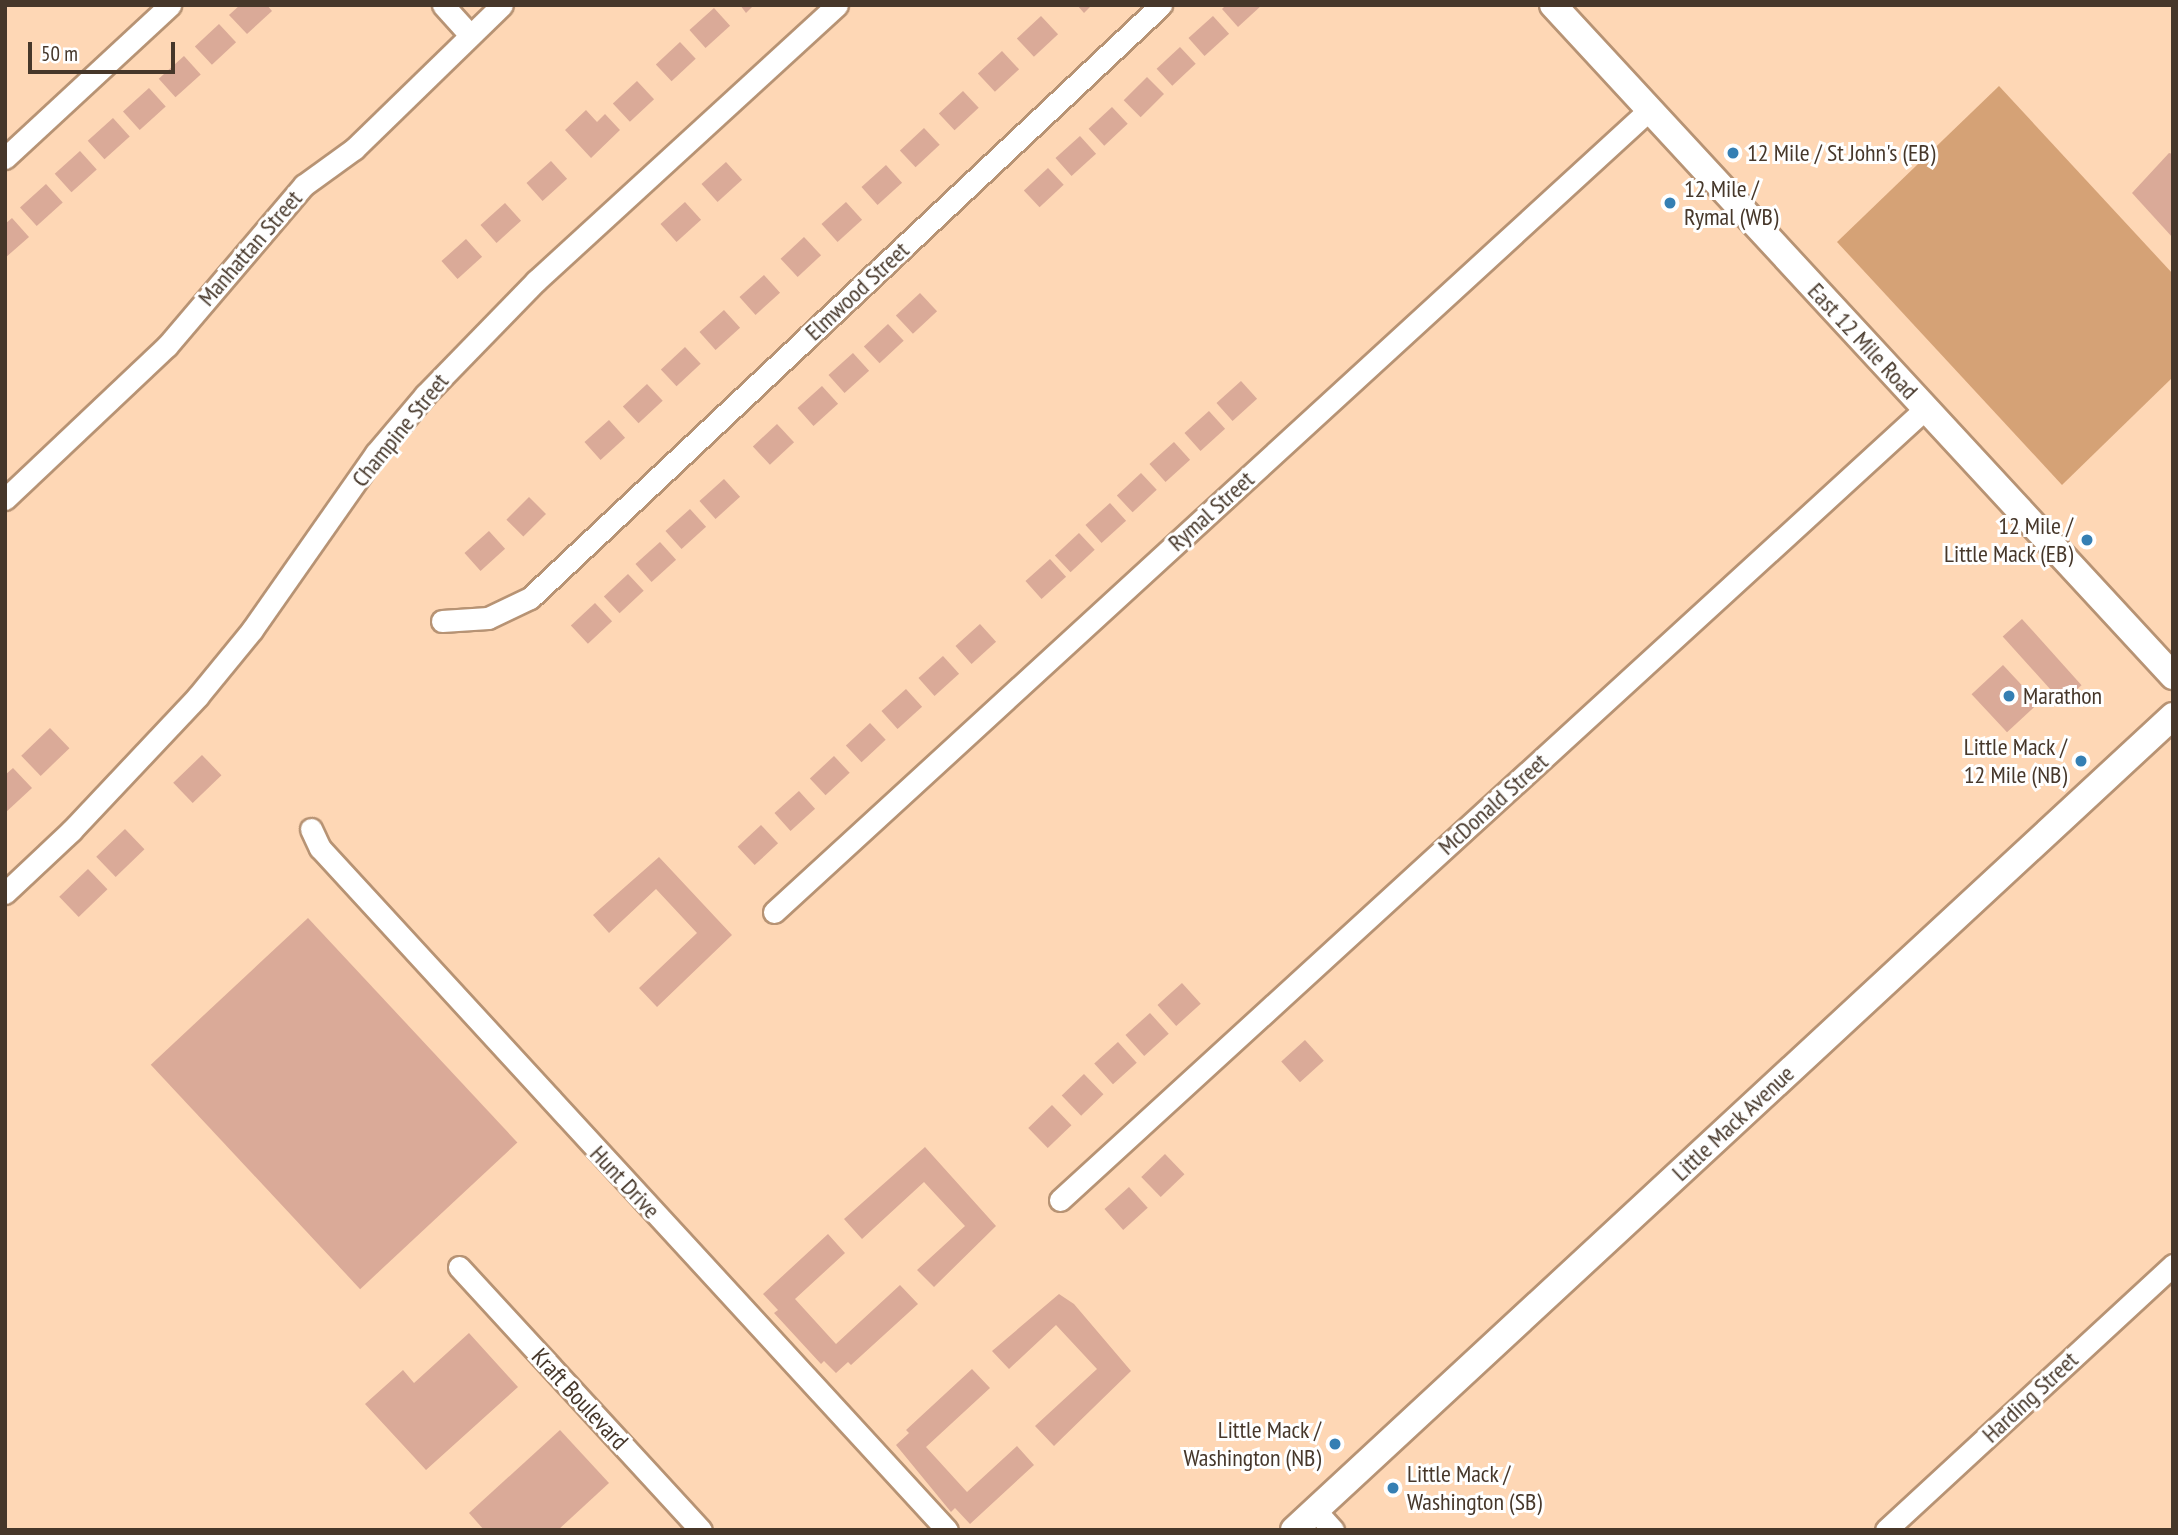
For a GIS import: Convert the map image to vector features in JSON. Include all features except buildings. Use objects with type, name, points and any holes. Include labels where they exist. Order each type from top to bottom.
[{"type":"main road","name":"East 12 Mile Road","points":[[1553,5],[2173,676]]},
{"type":"main road","name":"Little Mack Avenue","points":[[1294,1530],[2173,716]]},
{"type":"street","points":[[5,158],[170,5]]},
{"type":"street","points":[[443,5],[470,34]]},
{"type":"street","name":"Manhattan Street","points":[[5,499],[167,346],[304,185],[354,149],[502,5]]},
{"type":"street","name":"Champine Street","points":[[5,893],[72,831],[198,696],[252,630],[376,453],[442,377],[536,281],[837,5]]},
{"type":"street","name":"Elmwood Street","points":[[442,621],[488,618],[510,610],[553,578],[1161,5]]},
{"type":"street","name":"Rymal Street","points":[[774,912],[1649,110]]},
{"type":"street","name":"McDonald Street","points":[[1060,1200],[1925,408]]},
{"type":"street","name":"Hunt Drive","points":[[311,829],[320,848],[947,1530]]},
{"type":"street","name":"Harding Street","points":[[1886,1530],[2173,1265]]},
{"type":"street","name":"Kraft Boulevard","points":[[459,1267],[701,1530]]},
{"type":"street","points":[[1315,1510],[1334,1530]]},
{"type":"shaded area","points":[[1999,86],[2173,274],[2173,377],[2062,485],[1837,242]]},
{"type":"place","name":"12 Mile / St John's (EB)","points":[[1733,153]]},
{"type":"place","name":"12 Mile / Rymal (WB)","points":[[1670,203]]},
{"type":"place","name":"12 Mile / Little Mack (EB)","points":[[2087,540]]},
{"type":"place","name":"Marathon","points":[[2009,696]]},
{"type":"place","name":"Little Mack / 12 Mile (NB)","points":[[2081,761]]},
{"type":"place","name":"Little Mack / Washington (NB)","points":[[1335,1444]]},
{"type":"place","name":"Little Mack / Washington (SB)","points":[[1393,1488]]}]
